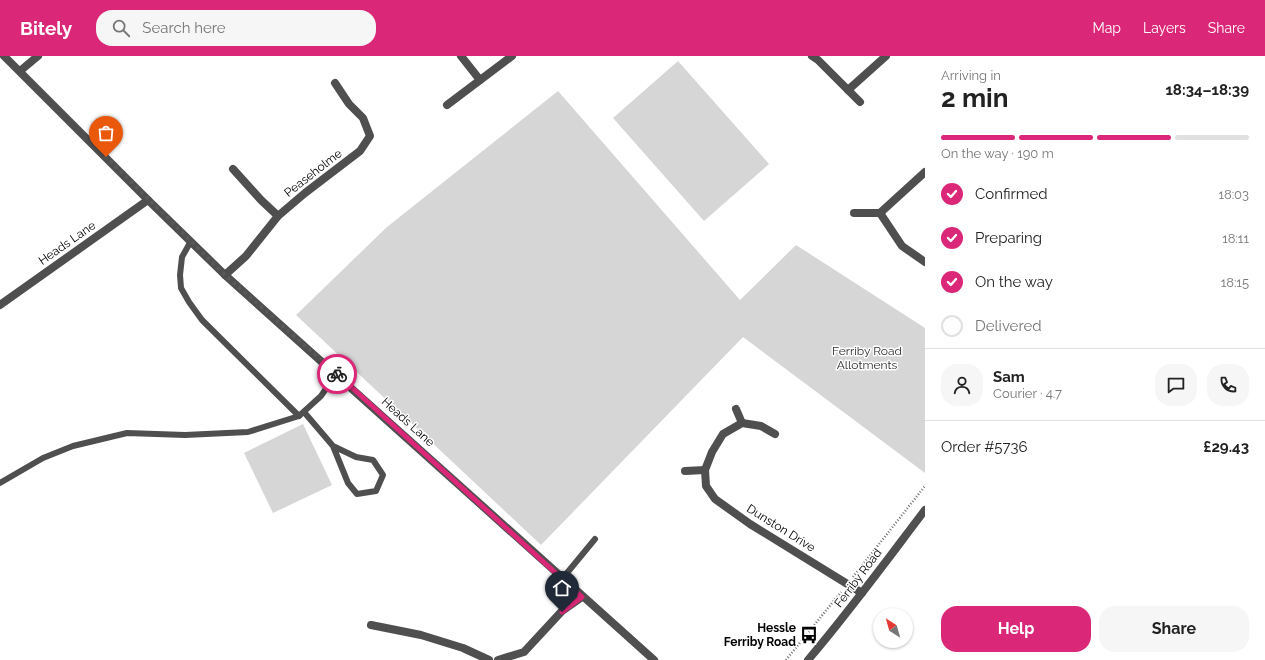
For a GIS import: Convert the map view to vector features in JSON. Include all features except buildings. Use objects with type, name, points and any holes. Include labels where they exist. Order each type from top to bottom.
[{"type":"street","name":"Heads Lane","points":[[4,56],[225,275],[582,597],[654,660]]},
{"type":"street","points":[[20,71],[38,56]]},
{"type":"street","points":[[462,56],[480,80]]},
{"type":"street","points":[[447,104],[512,56]]},
{"type":"street","points":[[812,56],[818,60],[860,102]]},
{"type":"street","points":[[848,90],[886,56]]},
{"type":"street","name":"Peaseholme","points":[[225,275],[246,256],[278,216],[305,192],[360,151],[370,136],[363,118],[349,104],[335,83]]},
{"type":"street","points":[[233,170],[260,200],[278,216]]},
{"type":"street","points":[[854,213],[880,213],[925,172]]},
{"type":"street","name":"Heads Lane","points":[[0,305],[148,200]]},
{"type":"street","points":[[880,213],[902,246],[925,262]]},
{"type":"street","points":[[736,409],[742,423]]},
{"type":"street","points":[[685,471],[705,470],[712,452],[723,434],[742,423],[761,426],[775,434]]},
{"type":"street","name":"Dunston Drive","points":[[705,470],[706,486],[715,499],[750,524],[862,593]]},
{"type":"street","name":"Ferriby Road","points":[[808,660],[862,593],[925,510]]},
{"type":"street","points":[[498,660],[524,652],[562,612],[582,597]]},
{"type":"street","points":[[371,625],[421,635],[463,648],[489,660]]},
{"type":"lane","points":[[191,241],[182,257],[180,275],[181,288],[188,302],[202,320],[301,414],[332,446],[348,483],[357,494],[376,491],[383,475],[373,460],[356,457],[332,446]]},
{"type":"lane","points":[[0,483],[43,458],[73,446],[126,433],[185,435],[248,432],[301,414],[321,396],[336,374]]},
{"type":"lane","points":[[562,579],[595,539]]},
{"type":"path","points":[[849,582],[903,516],[925,486]]},
{"type":"path","points":[[786,660],[844,588]]},
{"type":"green space","points":[[678,61],[769,164],[704,221],[613,118]]},
{"type":"green space","name":"Ferriby Road Allotments","points":[[558,91],[740,300],[796,245],[925,328],[925,473],[743,337],[541,545],[296,315],[387,227]]},
{"type":"green space","points":[[303,424],[332,485],[273,513],[244,453]]},
{"type":"way so far","points":[[106,157],[225,275],[337,374]]},
{"type":"place","name":"Hessle Ferriby Road","points":[[809,635]]},
{"type":"route","points":[[337,374],[582,597],[562,612]]}]
